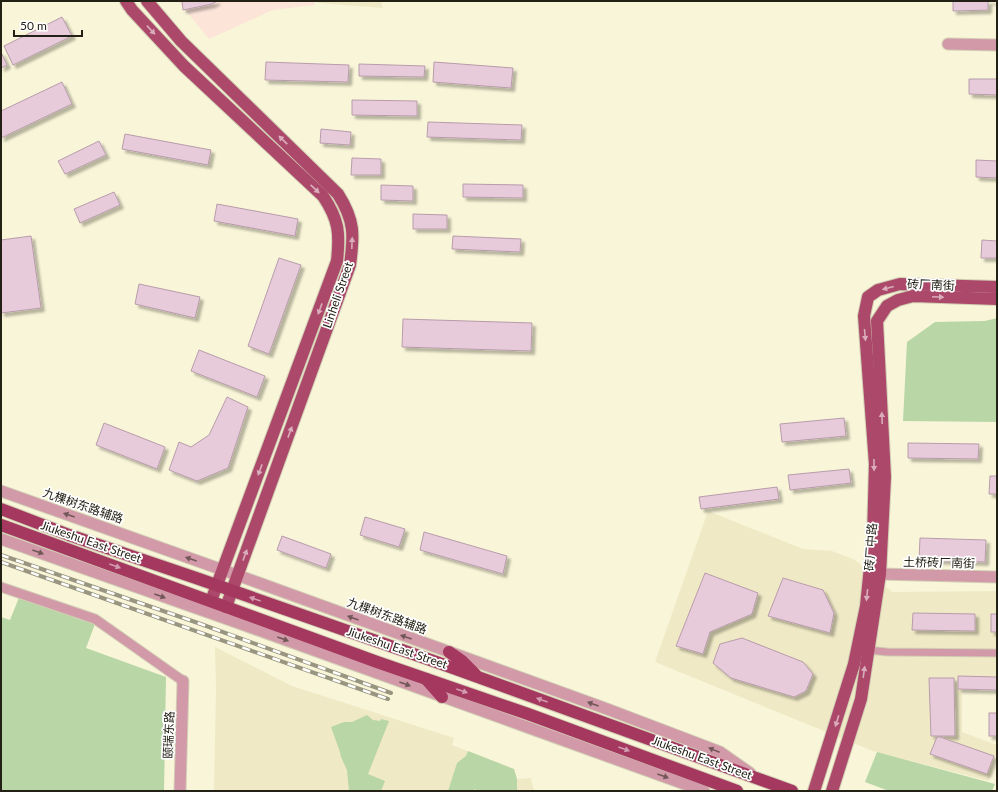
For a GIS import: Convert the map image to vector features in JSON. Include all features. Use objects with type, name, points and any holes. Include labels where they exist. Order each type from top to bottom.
[{"type":"highway","name":"Jiukeshu East Street","points":[[1,509],[69,535],[479,677],[792,791]]},
{"type":"highway","name":"Jiukeshu East Street","points":[[1,526],[528,714],[737,791]]},
{"type":"highway","points":[[449,652],[479,677]]},
{"type":"highway","points":[[425,678],[442,697]]},
{"type":"main road","name":"Linheli Street","points":[[126,1],[132,10],[184,66],[323,196],[332,210],[337,222],[339,242],[337,261],[211,601]]},
{"type":"main road","name":"Linheli Street","points":[[147,1],[181,41],[338,194],[352,221],[353,243],[350,265],[226,607]]},
{"type":"main road","name":"砖厂南街","points":[[868,297],[878,290],[900,284],[997,287]]},
{"type":"main road","name":"砖厂南街","points":[[887,306],[898,300],[912,296],[997,299]]},
{"type":"main road","name":"砖厂中路","points":[[814,791],[857,653],[866,606],[872,548],[875,464],[864,316],[868,297]]},
{"type":"main road","name":"砖厂中路","points":[[832,791],[860,699],[880,574],[885,477],[877,321],[887,306]]},
{"type":"street","points":[[948,44],[997,45]]},
{"type":"street","name":"九棵树东路辅路","points":[[1,491],[607,709],[720,752],[758,779]]},
{"type":"street","points":[[1,539],[704,791]]},
{"type":"street","name":"土桥砖厂南街","points":[[880,574],[997,577]]},
{"type":"street","points":[[1,587],[95,619],[183,681]]},
{"type":"street","points":[[868,650],[895,652],[997,653]]},
{"type":"street","name":"颐瑞东路","points":[[180,791],[183,681]]},
{"type":"shaded area","points":[[178,1],[316,1],[314,5],[273,10],[209,39]]},
{"type":"shaded area","points":[[318,1],[381,1],[383,8],[318,3]]},
{"type":"shaded area","points":[[708,511],[803,549],[832,551],[855,560],[892,592],[997,591],[997,681],[962,680],[962,732],[997,745],[989,781],[873,751],[655,662]]},
{"type":"shaded area","points":[[215,647],[292,686],[454,738],[452,745],[514,769],[517,779],[531,778],[534,791],[214,791],[216,689]]},
{"type":"green space","points":[[997,318],[997,422],[903,421],[907,342],[935,322],[985,321]]},
{"type":"green space","points":[[20,595],[95,624],[86,648],[166,677],[164,791],[1,791],[1,617],[10,620]]},
{"type":"green space","points":[[367,715],[373,720],[380,721],[381,719],[389,721],[368,774],[385,781],[381,791],[349,791],[347,770],[331,727],[344,722],[352,722]]},
{"type":"green space","points":[[468,751],[514,769],[517,779],[517,791],[477,791],[475,789],[473,791],[448,791],[457,763],[466,756]]},
{"type":"green space","points":[[877,752],[995,784],[992,791],[889,791],[865,782]]},
{"type":"building","points":[[182,1],[217,1],[212,4],[183,10]]},
{"type":"building","points":[[953,1],[988,1],[988,10],[953,11]]},
{"type":"building","points":[[62,17],[72,36],[13,65],[4,46]]},
{"type":"building","points":[[1,52],[7,65],[1,68]]},
{"type":"building","points":[[266,62],[349,65],[348,82],[265,80]]},
{"type":"building","points":[[434,62],[513,68],[511,88],[433,82]]},
{"type":"building","points":[[359,64],[425,66],[424,77],[359,76]]},
{"type":"building","points":[[969,79],[997,79],[997,95],[969,94]]},
{"type":"building","points":[[62,82],[72,104],[1,138],[1,111]]},
{"type":"building","points":[[352,100],[417,101],[417,116],[352,115]]},
{"type":"building","points":[[428,122],[522,125],[521,140],[427,137]]},
{"type":"building","points":[[321,129],[351,132],[350,145],[320,143]]},
{"type":"building","points":[[125,134],[211,150],[208,165],[122,149]]},
{"type":"building","points":[[99,141],[106,155],[65,174],[58,161]]},
{"type":"building","points":[[352,158],[381,159],[381,175],[351,175]]},
{"type":"building","points":[[976,160],[997,161],[997,178],[976,177]]},
{"type":"building","points":[[463,184],[523,185],[523,198],[463,197]]},
{"type":"building","points":[[381,185],[413,186],[413,201],[381,200]]},
{"type":"building","points":[[114,192],[120,205],[80,223],[74,209]]},
{"type":"building","points":[[217,204],[298,219],[295,236],[214,221]]},
{"type":"building","points":[[413,214],[447,215],[447,229],[413,229]]},
{"type":"building","points":[[31,236],[41,308],[1,313],[1,240]]},
{"type":"building","points":[[453,236],[521,239],[520,252],[452,249]]},
{"type":"building","points":[[982,240],[997,241],[997,258],[981,258]]},
{"type":"building","points":[[279,258],[301,265],[269,354],[248,346]]},
{"type":"building","points":[[139,284],[200,297],[195,318],[135,304]]},
{"type":"building","points":[[403,319],[532,323],[531,351],[402,347]]},
{"type":"building","points":[[199,350],[265,376],[257,397],[191,371]]},
{"type":"building","points":[[227,397],[248,407],[228,468],[197,481],[169,470],[179,442],[191,447],[209,435]]},
{"type":"building","points":[[844,418],[846,436],[782,442],[780,424]]},
{"type":"building","points":[[104,423],[165,447],[157,469],[96,445]]},
{"type":"building","points":[[908,443],[979,444],[978,459],[908,458]]},
{"type":"building","points":[[849,469],[851,483],[790,490],[788,475]]},
{"type":"building","points":[[990,476],[997,476],[997,494],[989,494]]},
{"type":"building","points":[[777,487],[779,499],[701,509],[699,497]]},
{"type":"building","points":[[365,517],[405,529],[399,547],[360,535]]},
{"type":"building","points":[[424,532],[507,556],[503,574],[420,550]]},
{"type":"building","points":[[282,536],[331,554],[326,568],[277,550]]},
{"type":"building","points":[[920,538],[986,540],[985,562],[919,560]]},
{"type":"building","points":[[705,573],[758,593],[752,614],[710,632],[703,654],[676,646]]},
{"type":"building","points":[[783,578],[823,590],[834,613],[830,633],[768,616]]},
{"type":"building","points":[[913,613],[975,614],[975,631],[912,630]]},
{"type":"building","points":[[991,614],[997,614],[997,632],[991,632]]},
{"type":"building","points":[[742,638],[803,662],[813,674],[806,691],[794,697],[731,678],[713,663],[720,644]]},
{"type":"building","points":[[958,676],[997,677],[997,690],[958,689]]},
{"type":"building","points":[[929,678],[954,678],[955,736],[931,736]]},
{"type":"building","points":[[989,713],[997,713],[997,736],[989,736]]},
{"type":"building","points":[[937,737],[994,756],[987,774],[930,754]]},
{"type":"railway","points":[[1,555],[198,623],[391,693]]},
{"type":"railway","points":[[1,562],[388,699]]}]
